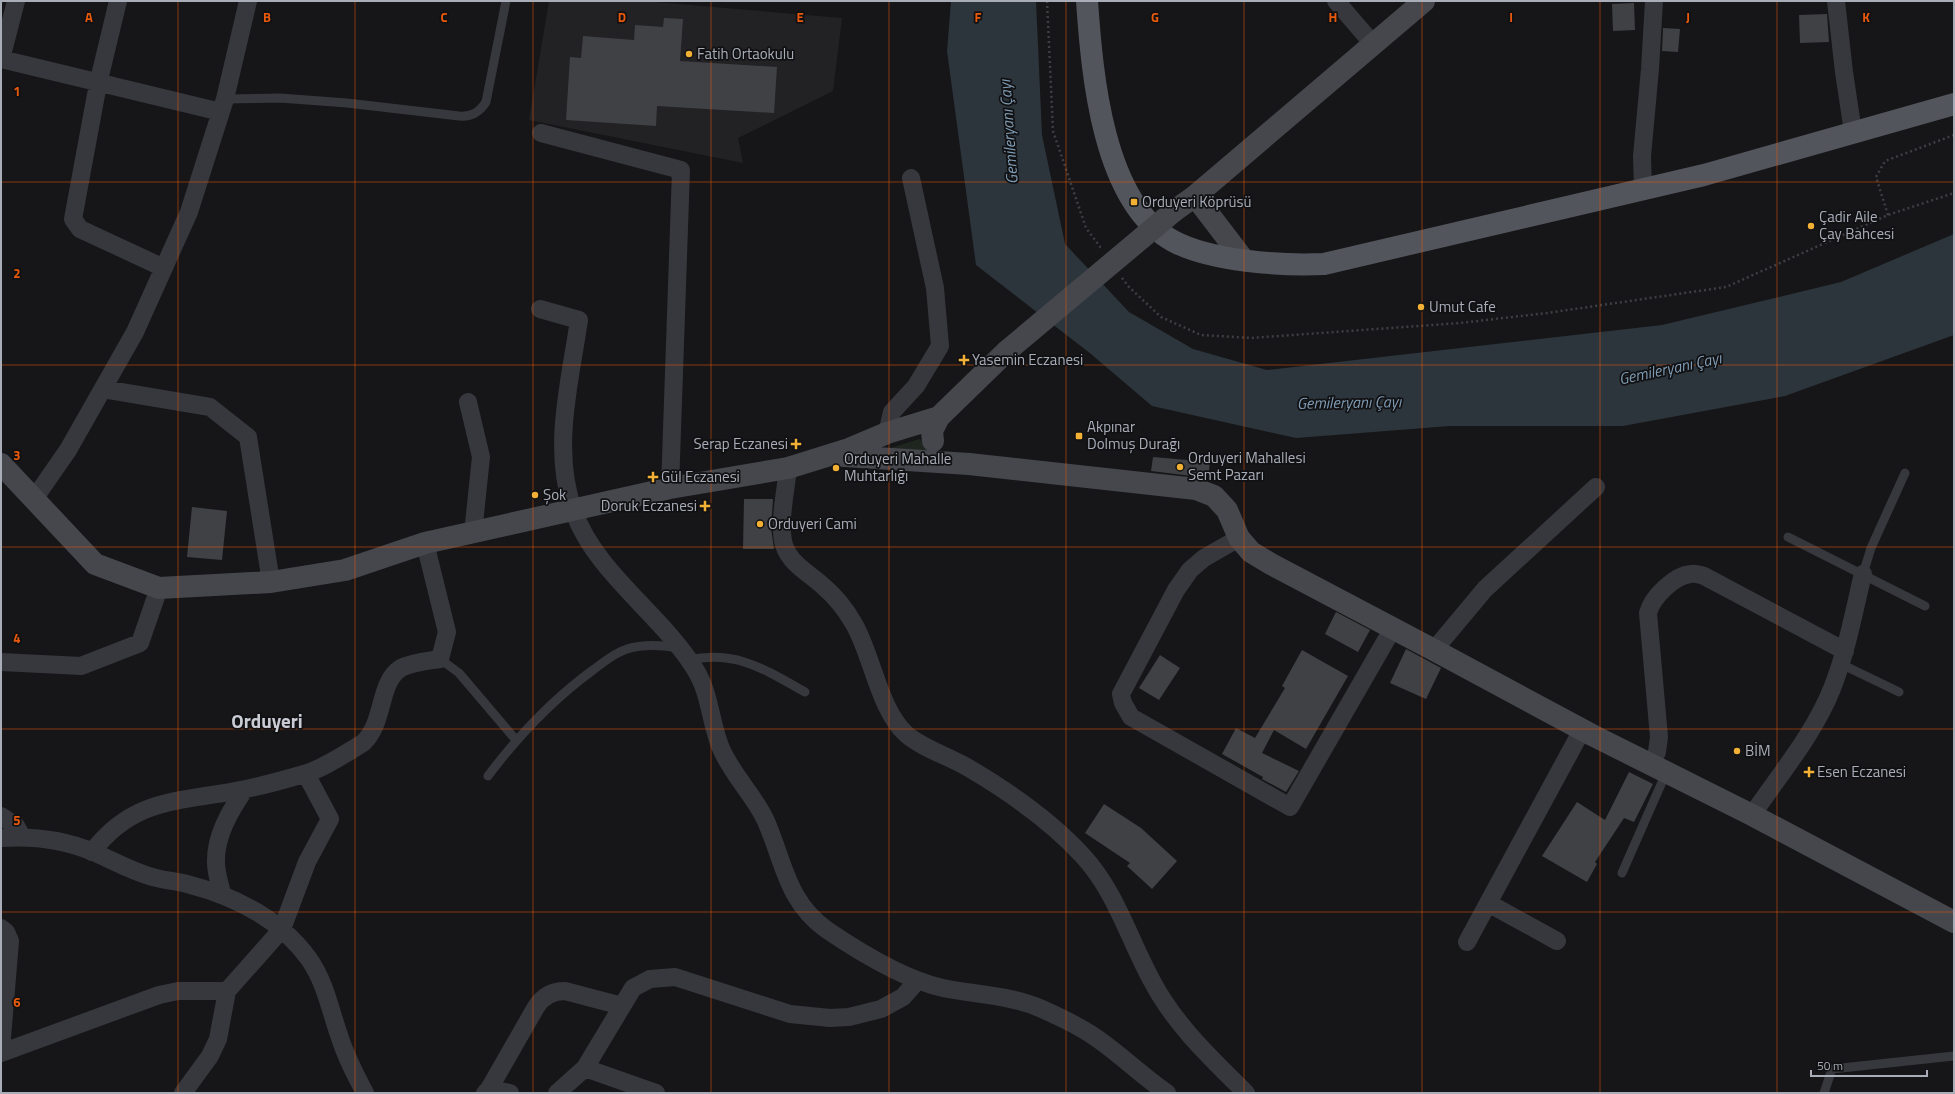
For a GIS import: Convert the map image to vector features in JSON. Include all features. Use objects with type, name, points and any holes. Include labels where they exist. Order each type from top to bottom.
[{"type":"main road","points":[[1087,1],[1089,39],[1098,102],[1107,142],[1123,183],[1148,222],[1172,240],[1196,251],[1289,265],[1324,264],[1704,175],[1954,104]]},
{"type":"street","points":[[16,1],[1,59],[98,84],[223,106]]},
{"type":"street","points":[[118,1],[98,84],[72,215],[74,223],[80,229],[164,268]]},
{"type":"street","points":[[34,499],[68,450],[135,332],[189,212],[223,106],[248,1]]},
{"type":"street","points":[[1336,1],[1373,44]]},
{"type":"street","points":[[932,440],[932,431],[939,417],[1007,351],[1174,211],[1196,196],[1424,1]]},
{"type":"street","points":[[1644,189],[1642,156],[1650,69],[1654,1]]},
{"type":"street","points":[[1836,1],[1844,72],[1853,132]]},
{"type":"street","points":[[541,133],[681,170],[670,488]]},
{"type":"street","points":[[896,430],[892,412],[916,386],[940,346],[935,288],[911,178]]},
{"type":"street","points":[[1196,196],[1243,259]]},
{"type":"street","points":[[540,309],[579,320],[564,419],[563,472],[573,511],[585,536],[608,566],[684,654],[705,689],[720,746],[764,818],[786,879],[799,901],[811,916],[826,929],[917,981],[941,988],[1020,1000],[1043,1009],[1096,1038],[1148,1080],[1168,1093]]},
{"type":"street","points":[[103,389],[210,407],[248,437],[271,582]]},
{"type":"street","points":[[468,402],[481,458],[473,533]]},
{"type":"street","points":[[1,464],[95,564],[159,588],[271,582],[345,570],[424,543],[573,511],[670,488],[788,468],[849,449],[896,430],[939,417]]},
{"type":"street","points":[[896,430],[927,434],[938,451],[949,458],[969,464]]},
{"type":"street","points":[[830,455],[969,464],[1196,489],[1214,496],[1227,510],[1239,538],[1251,552],[1271,564],[1582,730],[1752,815],[1954,922]]},
{"type":"street","points":[[788,468],[782,534],[785,547],[790,557],[799,567],[823,586],[836,599],[854,624],[890,712],[898,726],[908,735],[966,767],[1004,791],[1062,836],[1084,856],[1103,882],[1117,905],[1152,981],[1170,1011],[1189,1035],[1246,1093]]},
{"type":"street","points":[[1434,650],[1485,589],[1596,487]]},
{"type":"street","points":[[1239,538],[1204,558],[1190,570],[1176,590],[1121,694],[1123,703],[1131,717],[1290,807],[1393,628]]},
{"type":"street","points":[[92,852],[115,826],[142,810],[157,804],[245,789],[306,774],[346,753],[370,737],[374,730],[387,685],[392,676],[400,668],[411,664],[440,659],[447,632],[424,543]]},
{"type":"street","points":[[1659,769],[1657,752],[1659,737],[1648,613],[1656,595],[1680,577],[1691,574],[1704,576],[1843,657]]},
{"type":"street","points":[[1752,815],[1809,733],[1833,687],[1843,657],[1863,574]]},
{"type":"street","points":[[1,662],[81,666],[140,643],[159,588]]},
{"type":"street","points":[[1467,942],[1582,730]]},
{"type":"street","points":[[183,1093],[210,1056],[218,1039],[227,991],[282,929],[307,862],[330,819],[306,774]]},
{"type":"street","points":[[222,894],[216,864],[218,847],[227,817],[245,789]]},
{"type":"street","points":[[1,816],[19,829],[22,837]]},
{"type":"street","points":[[1,838],[22,837],[48,839],[71,844],[150,877],[222,894],[240,903],[282,929],[297,944],[319,976],[325,989],[348,1061],[365,1093]]},
{"type":"street","points":[[1488,903],[1557,942]]},
{"type":"street","points":[[1,928],[6,932],[10,941],[1,1051],[159,995],[178,991],[227,991]]},
{"type":"street","points":[[557,1093],[585,1068],[633,988],[640,984],[662,977],[675,978],[790,1014],[809,1017],[849,1017],[881,1009],[903,997],[917,981]]},
{"type":"street","points":[[510,1093],[487,1091],[536,1007],[544,997],[550,994],[565,991],[622,1006]]},
{"type":"street","points":[[585,1068],[656,1093]]},
{"type":"lane","points":[[223,106],[280,98],[347,103],[459,116],[472,115],[478,112],[486,102],[506,1]]},
{"type":"lane","points":[[1863,574],[1871,548],[1905,473]]},
{"type":"lane","points":[[1788,536],[1925,606]]},
{"type":"lane","points":[[488,776],[516,740],[559,696],[614,654],[640,646],[654,645],[684,654],[745,661],[804,692]]},
{"type":"lane","points":[[1843,657],[1899,692]]},
{"type":"lane","points":[[440,659],[459,673],[516,740]]},
{"type":"lane","points":[[1622,873],[1659,769]]},
{"type":"lane","points":[[1824,1093],[1832,1069],[1954,1056]]},
{"type":"path","points":[[1888,215],[1876,176],[1885,161],[1954,135]]},
{"type":"shaded area","name":"Fatih Ortaokulu","points":[[549,1],[643,1],[842,18],[833,91],[738,138],[743,163],[529,120]]},
{"type":"shaded area","points":[[919,439],[924,442],[927,452],[875,453]]},
{"type":"water","name":"Gemileryanı Çayı","points":[[951,1],[1036,1],[1042,135],[1065,244],[1129,312],[1193,349],[1267,370],[1662,325],[1841,282],[1954,234],[1954,335],[1785,396],[1623,426],[1450,426],[1296,438],[1152,406],[1091,354],[976,265],[947,51]]},
{"type":"building","points":[[1634,3],[1635,30],[1613,31],[1612,4]]},
{"type":"building","points":[[1827,14],[1829,42],[1800,43],[1799,15]]},
{"type":"building","points":[[664,18],[683,19],[680,61],[777,67],[774,113],[657,106],[656,126],[566,120],[570,57],[581,58],[583,36],[634,40],[635,25],[663,27]]},
{"type":"building","points":[[1663,28],[1680,29],[1678,52],[1662,51]]},
{"type":"building","name":"Orduyeri Mahallesi Semt Pazarı","points":[[1153,457],[1210,462],[1208,478],[1151,471]]},
{"type":"building","name":"Orduyeri Cami","points":[[744,499],[773,499],[771,528],[774,549],[743,549]]},
{"type":"building","points":[[192,507],[227,511],[222,560],[187,557]]},
{"type":"building","points":[[1336,612],[1370,630],[1358,652],[1325,634]]},
{"type":"building","points":[[1406,649],[1441,668],[1426,699],[1390,683]]},
{"type":"building","points":[[1302,650],[1348,676],[1306,749],[1274,730],[1262,753],[1299,771],[1286,792],[1222,754],[1236,728],[1255,738],[1285,688],[1282,686]]},
{"type":"building","points":[[1160,655],[1180,668],[1159,700],[1139,688]]},
{"type":"building","points":[[1629,772],[1653,784],[1634,822],[1624,818],[1595,862],[1597,864],[1587,882],[1542,856],[1577,802],[1605,820]]},
{"type":"building","points":[[1104,804],[1141,828],[1177,861],[1152,889],[1127,866],[1130,863],[1085,833]]},
{"type":"place","name":"Fatih Ortaokulu","points":[[689,54]]},
{"type":"place","name":"Orduyeri Köprüsü","points":[[1134,202]]},
{"type":"place","name":"Çadir Aile Çay Bahcesi","points":[[1811,226]]},
{"type":"place","name":"Umut Cafe","points":[[1421,307]]},
{"type":"place","name":"Yasemin Eczanesi","points":[[964,360]]},
{"type":"place","name":"Akpınar Dolmuş Durağı","points":[[1079,436]]},
{"type":"place","name":"Serap Eczanesi","points":[[796,444]]},
{"type":"place","name":"Orduyeri Mahallesi Semt Pazarı","points":[[1180,467]]},
{"type":"place","name":"Orduyeri Mahalle Muhtarlığı","points":[[836,468]]},
{"type":"place","name":"Gül Eczanesi","points":[[653,477]]},
{"type":"place","name":"Şok","points":[[535,495]]},
{"type":"place","name":"Doruk Eczanesi","points":[[705,506]]},
{"type":"place","name":"Orduyeri Cami","points":[[760,524]]},
{"type":"place","name":"BİM","points":[[1737,751]]},
{"type":"place","name":"Esen Eczanesi","points":[[1809,772]]},
{"type":"district","name":"Orduyeri","points":[[267,721]]}]
